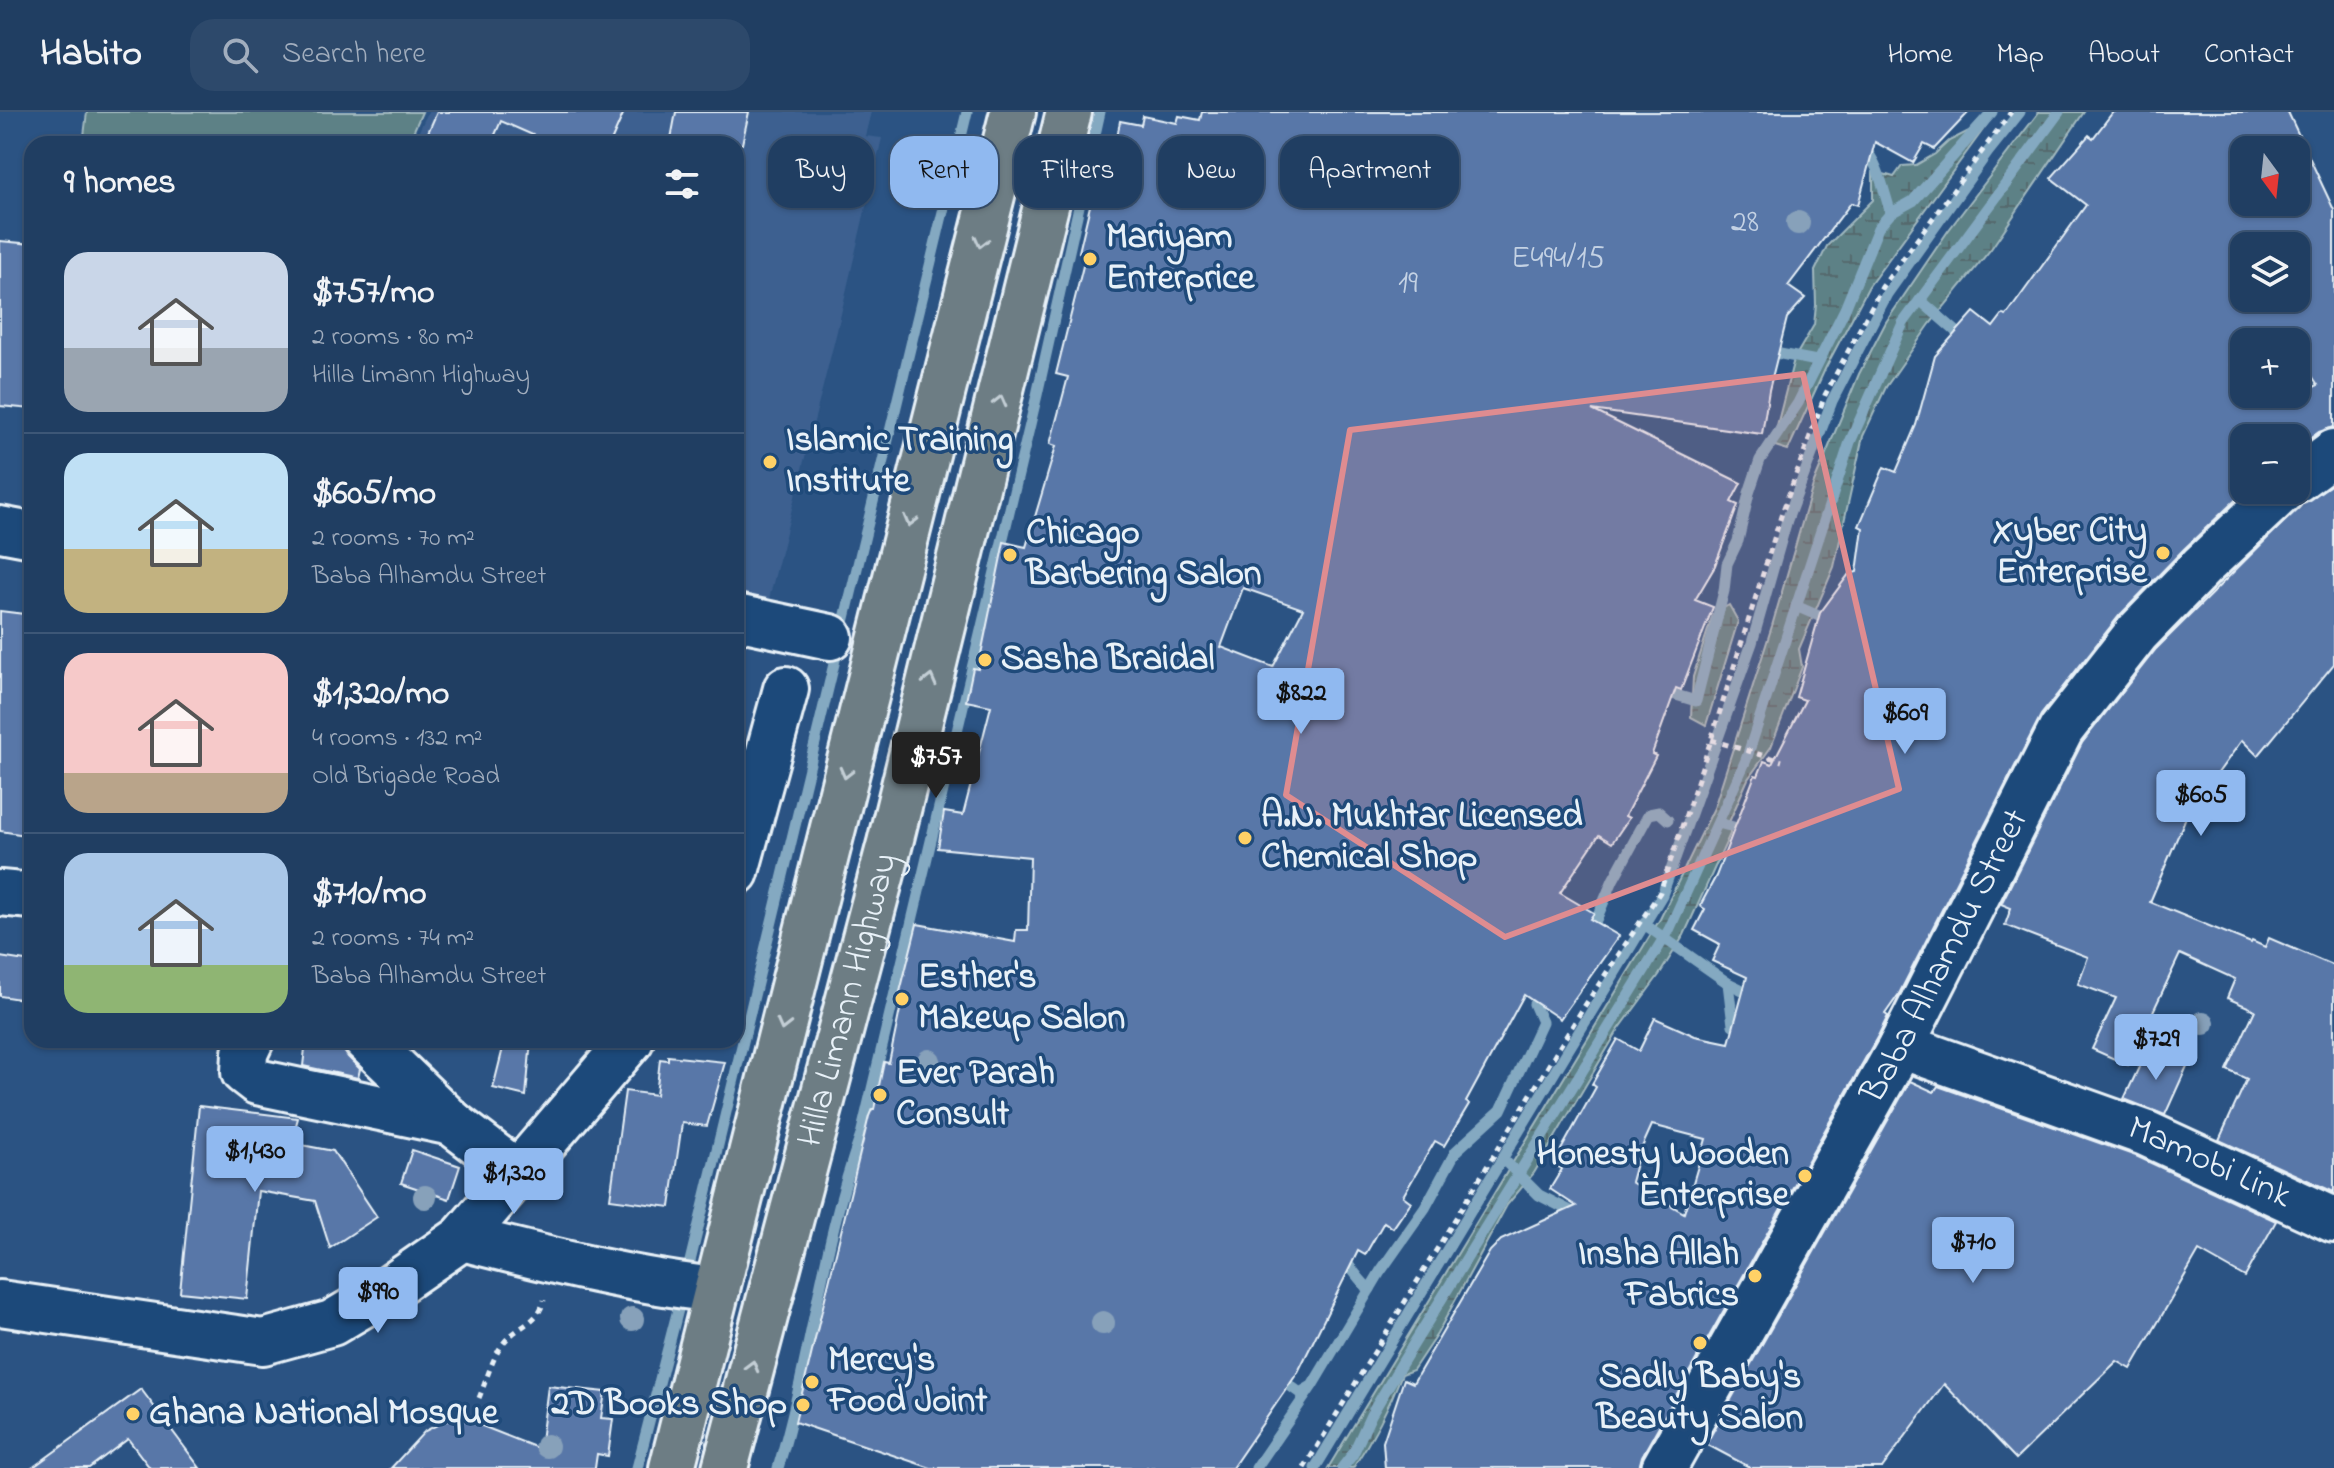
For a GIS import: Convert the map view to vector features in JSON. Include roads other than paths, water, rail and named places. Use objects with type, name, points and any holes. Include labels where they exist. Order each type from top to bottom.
[{"type":"main road","name":"Hilla Limann Highway","points":[[672,1468],[1013,112]]},
{"type":"main road","name":"Hilla Limann Highway","points":[[725,1468],[890,843],[1069,112]]},
{"type":"street","points":[[2310,470],[2334,452]]},
{"type":"street","name":"Baba Alhamdu Street","points":[[1664,1468],[1901,1046],[2061,730],[2137,633],[2268,504]]},
{"type":"street","points":[[0,529],[24,534]]},
{"type":"street","points":[[744,619],[830,637]]},
{"type":"street","points":[[744,843],[786,689]]},
{"type":"street","points":[[0,893],[24,895]]},
{"type":"street","name":"Mamobi Link","points":[[1901,1046],[2145,1133],[2334,1220]]},
{"type":"street","points":[[247,1048],[244,1072],[257,1082],[452,1123]]},
{"type":"street","points":[[374,1048],[452,1123],[518,1173]]},
{"type":"street","points":[[0,1303],[263,1342],[332,1323],[381,1294],[462,1238],[624,1048]]},
{"type":"street","points":[[462,1238],[550,1260],[717,1290]]},
{"type":"waterway","points":[[744,1037],[967,112]]},
{"type":"waterway","points":[[778,1468],[836,1217],[861,1135],[1037,395],[1100,112]]},
{"type":"waterway","points":[[1659,690],[1696,701],[1724,591],[1727,564],[1738,541],[1760,460],[1798,403],[1845,309],[1878,228],[1891,213],[1913,201],[1992,112]]},
{"type":"waterway","points":[[1315,1468],[1662,895],[1752,643],[1787,520],[1832,401],[1887,294],[2020,112]]},
{"type":"waterway","points":[[1342,1468],[1353,1454],[1371,1415],[1402,1363],[1669,930],[1746,760],[1850,442],[1903,323],[2059,112]]},
{"type":"waterway","points":[[1864,149],[1877,170],[1891,213]]},
{"type":"waterway","points":[[1920,300],[1967,341]]},
{"type":"waterway","points":[[1765,351],[1817,361]]},
{"type":"waterway","points":[[1796,606],[1830,621]]},
{"type":"waterway","points":[[1590,934],[1613,880],[1649,814],[1659,812],[1668,820]]},
{"type":"waterway","points":[[1718,823],[1749,831]]},
{"type":"waterway","points":[[1644,924],[1728,983],[1757,997]]},
{"type":"waterway","points":[[1728,983],[1733,1025]]},
{"type":"waterway","points":[[1256,1468],[1312,1386],[1380,1272],[1425,1208],[1456,1151],[1501,1110],[1542,1022],[1534,1004],[1544,993]]},
{"type":"waterway","points":[[686,1278],[741,1048]]},
{"type":"waterway","points":[[1502,1158],[1539,1195],[1580,1216]]},
{"type":"waterway","points":[[1342,1259],[1370,1289]]},
{"type":"waterway","points":[[637,1468],[682,1294]]},
{"type":"waterway","points":[[1278,1377],[1300,1393],[1310,1387]]},
{"type":"place","name":"Mariyam Enterprice","points":[[1090,259]]},
{"type":"place","name":"Islamic Training Institute","points":[[770,462]]},
{"type":"place","name":"Xyber City Enterprise","points":[[2163,553]]},
{"type":"place","name":"Chicago Barbering Salon","points":[[1010,555]]},
{"type":"place","name":"Sasha Braidal","points":[[985,660]]},
{"type":"place","name":"A.N. Mukhtar Licensed Chemical Shop","points":[[1245,838]]},
{"type":"place","name":"Esther's Makeup Salon","points":[[902,999]]},
{"type":"place","name":"Ever Parah Consult","points":[[880,1095]]},
{"type":"place","name":"Honesty Wooden Enterprise","points":[[1805,1176]]},
{"type":"place","name":"Insha Allah Fabrics","points":[[1755,1276]]},
{"type":"place","name":"Sadly Baby's Beauty Salon","points":[[1700,1343]]},
{"type":"place","name":"Mercy's Food Joint","points":[[812,1382]]},
{"type":"place","name":"2D Books Shop","points":[[803,1405]]},
{"type":"place","name":"Ghana National Mosque","points":[[133,1414]]}]
